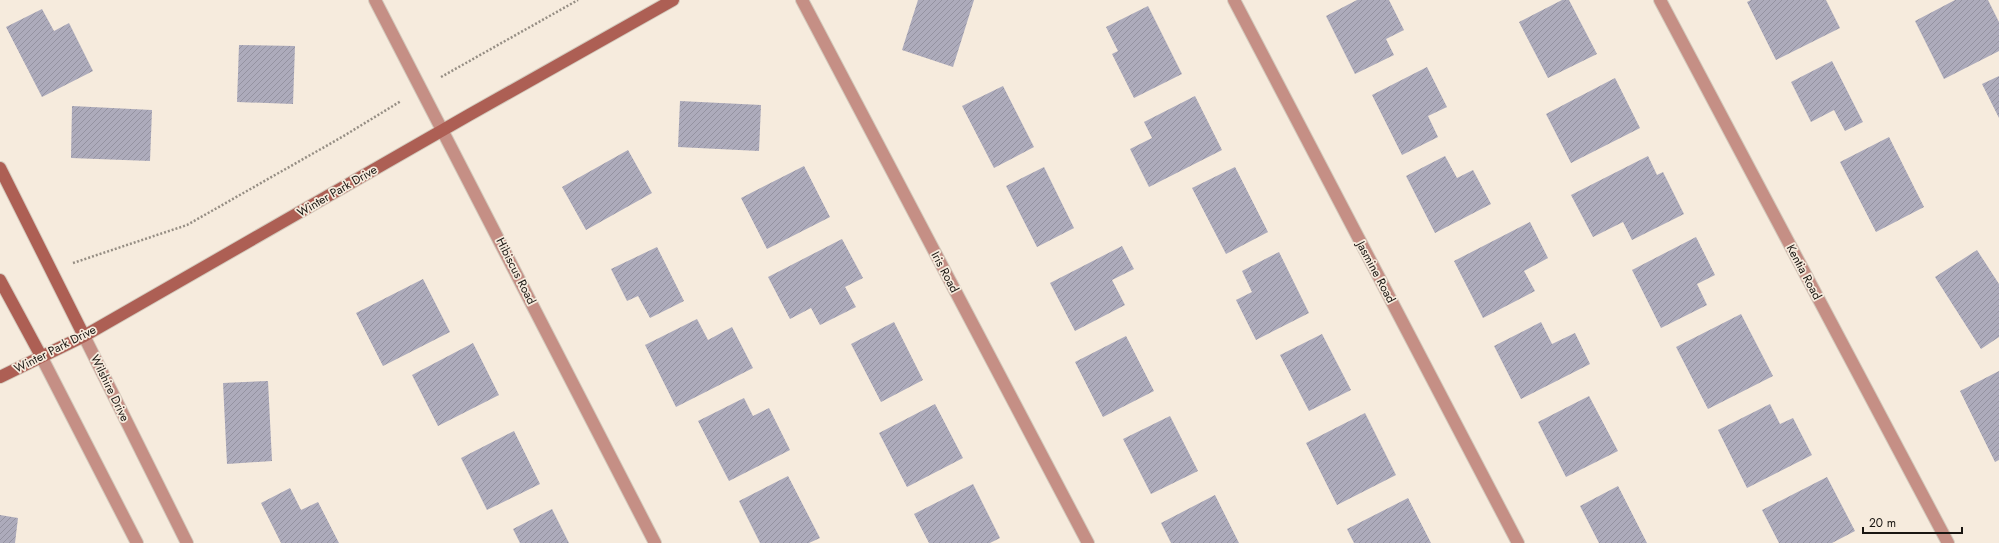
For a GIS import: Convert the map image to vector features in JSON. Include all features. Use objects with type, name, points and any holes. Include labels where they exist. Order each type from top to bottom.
[{"type":"street","name":"Hibiscus Road","points":[[376,0],[655,543]]},
{"type":"street","name":"Winter Park Drive","points":[[0,378],[41,356],[84,336],[443,129],[673,0]]},
{"type":"street","name":"Iris Road","points":[[802,0],[1088,543]]},
{"type":"street","name":"Jasmine Road","points":[[1234,0],[1518,543]]},
{"type":"street","name":"Kentia Road","points":[[1660,0],[1948,543]]},
{"type":"street","name":"Wilshire Drive","points":[[0,168],[188,543]]},
{"type":"street","points":[[0,280],[41,356],[137,543]]},
{"type":"path","points":[[444,75],[578,0]]},
{"type":"path","points":[[69,264],[186,225],[342,137],[403,100]]},
{"type":"building","points":[[918,0],[974,0],[953,67],[902,50]]},
{"type":"building","points":[[1357,0],[1389,0],[1404,30],[1386,39],[1394,55],[1355,74],[1326,16]]},
{"type":"building","points":[[1562,0],[1569,0],[1597,54],[1548,78],[1519,22]]},
{"type":"building","points":[[1751,0],[1826,0],[1840,28],[1776,60],[1747,2]]},
{"type":"building","points":[[1955,0],[1988,0],[1999,22],[1999,51],[1944,79],[1915,21]]},
{"type":"building","points":[[1148,6],[1182,74],[1134,98],[1112,54],[1118,51],[1106,27]]},
{"type":"building","points":[[42,9],[54,31],[69,23],[93,71],[42,97],[6,27]]},
{"type":"building","points":[[239,45],[295,46],[293,104],[237,102]]},
{"type":"building","points":[[1832,61],[1863,122],[1845,131],[1834,110],[1811,122],[1791,82]]},
{"type":"building","points":[[1427,67],[1447,107],[1428,116],[1438,137],[1402,155],[1372,95]]},
{"type":"building","points":[[1999,76],[1999,118],[1982,84]]},
{"type":"building","points":[[1615,78],[1640,128],[1571,163],[1546,114]]},
{"type":"building","points":[[1003,86],[1034,147],[994,168],[962,106]]},
{"type":"building","points":[[1195,96],[1222,150],[1149,187],[1130,149],[1152,138],[1144,122]]},
{"type":"building","points":[[680,101],[761,105],[759,151],[678,147]]},
{"type":"building","points":[[72,106],[152,110],[150,161],[71,158]]},
{"type":"building","points":[[1889,137],[1924,207],[1876,232],[1840,162]]},
{"type":"building","points":[[628,150],[652,193],[586,230],[562,187]]},
{"type":"building","points":[[1445,156],[1457,178],[1473,170],[1491,204],[1435,233],[1406,176]]},
{"type":"building","points":[[1648,156],[1657,175],[1663,172],[1684,214],[1632,240],[1623,222],[1593,237],[1571,195]]},
{"type":"building","points":[[804,166],[830,217],[767,249],[741,198]]},
{"type":"building","points":[[1044,167],[1074,228],[1037,247],[1006,186]]},
{"type":"building","points":[[1235,167],[1268,232],[1226,254],[1192,188]]},
{"type":"building","points":[[1530,222],[1548,258],[1524,271],[1535,291],[1483,318],[1454,261]]},
{"type":"building","points":[[1696,237],[1715,275],[1697,284],[1707,305],[1661,328],[1632,270]]},
{"type":"building","points":[[842,239],[863,278],[845,287],[856,307],[820,325],[811,308],[790,319],[768,277]]},
{"type":"building","points":[[1122,246],[1134,269],[1112,280],[1125,305],[1075,331],[1050,283]]},
{"type":"building","points":[[657,247],[684,301],[650,318],[638,296],[627,301],[611,269]]},
{"type":"building","points":[[1977,250],[1999,284],[1999,337],[1981,349],[1935,277]]},
{"type":"building","points":[[1279,252],[1309,313],[1256,340],[1236,300],[1252,292],[1242,271]]},
{"type":"building","points":[[423,279],[450,332],[383,366],[356,313]]},
{"type":"building","points":[[1741,314],[1773,376],[1708,409],[1676,347]]},
{"type":"building","points":[[697,319],[708,340],[732,327],[753,368],[676,407],[645,345]]},
{"type":"building","points":[[894,322],[923,380],[881,402],[851,344]]},
{"type":"building","points":[[1541,322],[1552,344],[1575,333],[1590,364],[1521,399],[1494,346]]},
{"type":"building","points":[[1322,334],[1351,390],[1309,411],[1280,355]]},
{"type":"building","points":[[1126,336],[1154,391],[1103,417],[1075,362]]},
{"type":"building","points":[[473,343],[499,395],[438,426],[412,375]]},
{"type":"building","points":[[1999,371],[1999,460],[1995,462],[1960,391]]},
{"type":"building","points":[[268,381],[272,461],[227,464],[223,383]]},
{"type":"building","points":[[1589,396],[1618,451],[1566,477],[1538,422]]},
{"type":"building","points":[[744,398],[753,416],[769,408],[790,450],[729,481],[698,421]]},
{"type":"building","points":[[935,404],[963,458],[907,487],[879,433]]},
{"type":"building","points":[[1770,404],[1780,424],[1793,418],[1812,455],[1747,488],[1718,430]]},
{"type":"building","points":[[1365,413],[1396,475],[1337,505],[1306,443]]},
{"type":"building","points":[[1170,416],[1198,471],[1151,494],[1123,439]]},
{"type":"building","points":[[514,431],[540,484],[487,510],[461,458]]},
{"type":"building","points":[[788,476],[820,538],[809,543],[760,543],[739,501]]},
{"type":"building","points":[[1827,477],[1855,531],[1832,543],[1779,543],[1762,510]]},
{"type":"building","points":[[973,484],[1000,538],[990,543],[929,543],[914,514]]},
{"type":"building","points":[[1618,486],[1647,543],[1599,543],[1580,506]]},
{"type":"building","points":[[290,488],[301,510],[318,502],[339,543],[281,543],[261,503]]},
{"type":"building","points":[[1215,495],[1239,543],[1171,543],[1161,523]]},
{"type":"building","points":[[1408,498],[1431,543],[1354,543],[1347,529]]},
{"type":"building","points":[[552,509],[569,543],[520,543],[513,529]]},
{"type":"building","points":[[0,515],[18,518],[15,543],[0,543]]}]
